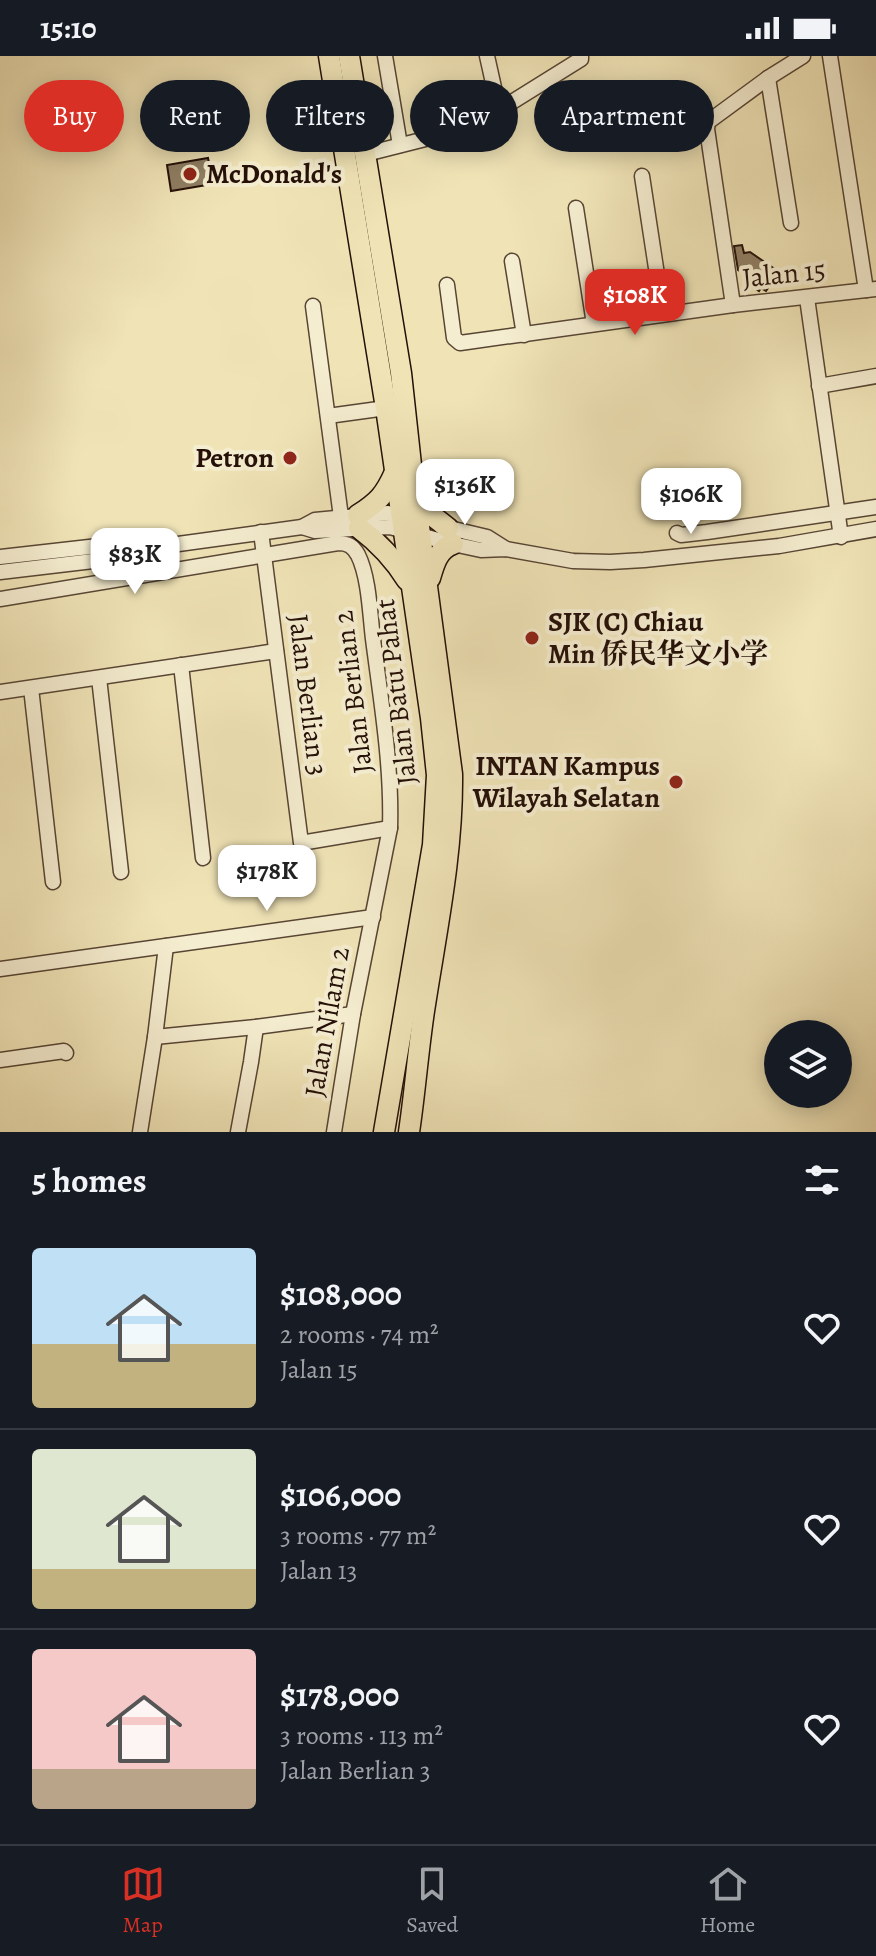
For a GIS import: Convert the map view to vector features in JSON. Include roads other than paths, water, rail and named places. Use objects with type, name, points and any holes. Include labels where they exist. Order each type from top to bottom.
[{"type":"highway","name":"Jalan Batu Pahat","points":[[329,56],[370,410],[403,473]]},
{"type":"highway","name":"Jalan Batu Pahat","points":[[349,56],[401,373],[403,473],[452,774],[444,884],[423,1015],[409,1132]]},
{"type":"highway","points":[[403,473],[451,536],[420,586],[353,520],[376,504],[403,473]]},
{"type":"highway","name":"Jalan Batu Pahat","points":[[384,1132],[433,845],[437,775],[420,586]]},
{"type":"highway","points":[[398,1043],[414,1019],[423,1015],[408,984]]},
{"type":"street","points":[[385,56],[400,145]]},
{"type":"street","points":[[487,56],[492,80]]},
{"type":"street","points":[[733,305],[708,122],[803,56]]},
{"type":"street","points":[[830,56],[871,290]]},
{"type":"street","points":[[518,98],[581,58]]},
{"type":"street","points":[[768,78],[791,223]]},
{"type":"street","points":[[366,154],[410,143]]},
{"type":"street","points":[[642,176],[663,314]]},
{"type":"street","points":[[576,208],[594,324]]},
{"type":"street","points":[[512,261],[524,335]]},
{"type":"street","name":"Jalan 15","points":[[447,285],[454,338],[460,343],[663,314],[871,290]]},
{"type":"street","points":[[807,298],[841,537]]},
{"type":"street","points":[[313,306],[328,416],[353,520]]},
{"type":"street","points":[[819,386],[876,376]]},
{"type":"street","points":[[328,416],[370,410]]},
{"type":"street","points":[[677,533],[707,532],[876,507]]},
{"type":"street","points":[[302,527],[315,531],[388,513],[411,525],[451,536],[481,550],[506,549],[573,561],[610,562],[779,546],[876,529]]},
{"type":"street","points":[[0,572],[110,559],[149,548],[302,527],[315,520],[353,520]]},
{"type":"street","name":"Jalan Berlian 3","points":[[261,532],[301,843],[390,828]]},
{"type":"street","points":[[707,532],[710,553]]},
{"type":"street","name":"Jalan Berlian 2","points":[[0,599],[264,554],[344,543],[350,545],[358,555],[367,590],[384,729],[391,804],[390,828]]},
{"type":"street","points":[[0,557],[107,545],[149,548]]},
{"type":"street","points":[[0,692],[276,651]]},
{"type":"street","points":[[181,665],[203,858]]},
{"type":"street","points":[[99,678],[121,872]]},
{"type":"street","points":[[31,688],[53,882]]},
{"type":"street","name":"Jalan Nilam 2","points":[[334,1132],[353,1014],[390,828]]},
{"type":"street","points":[[0,969],[373,917]]},
{"type":"street","points":[[140,1132],[166,946]]},
{"type":"street","points":[[155,1037],[353,1014]]},
{"type":"street","points":[[238,1132],[256,1027]]},
{"type":"street","points":[[0,1060],[66,1053]]},
{"type":"place","name":"McDonald's","points":[[190,174]]},
{"type":"place","name":"Petron","points":[[290,458]]},
{"type":"place","name":"SJK (C) Chiau Min 侨民华文小学","points":[[532,638]]},
{"type":"place","name":"INTAN Kampus Wilayah Selatan","points":[[676,782]]}]
